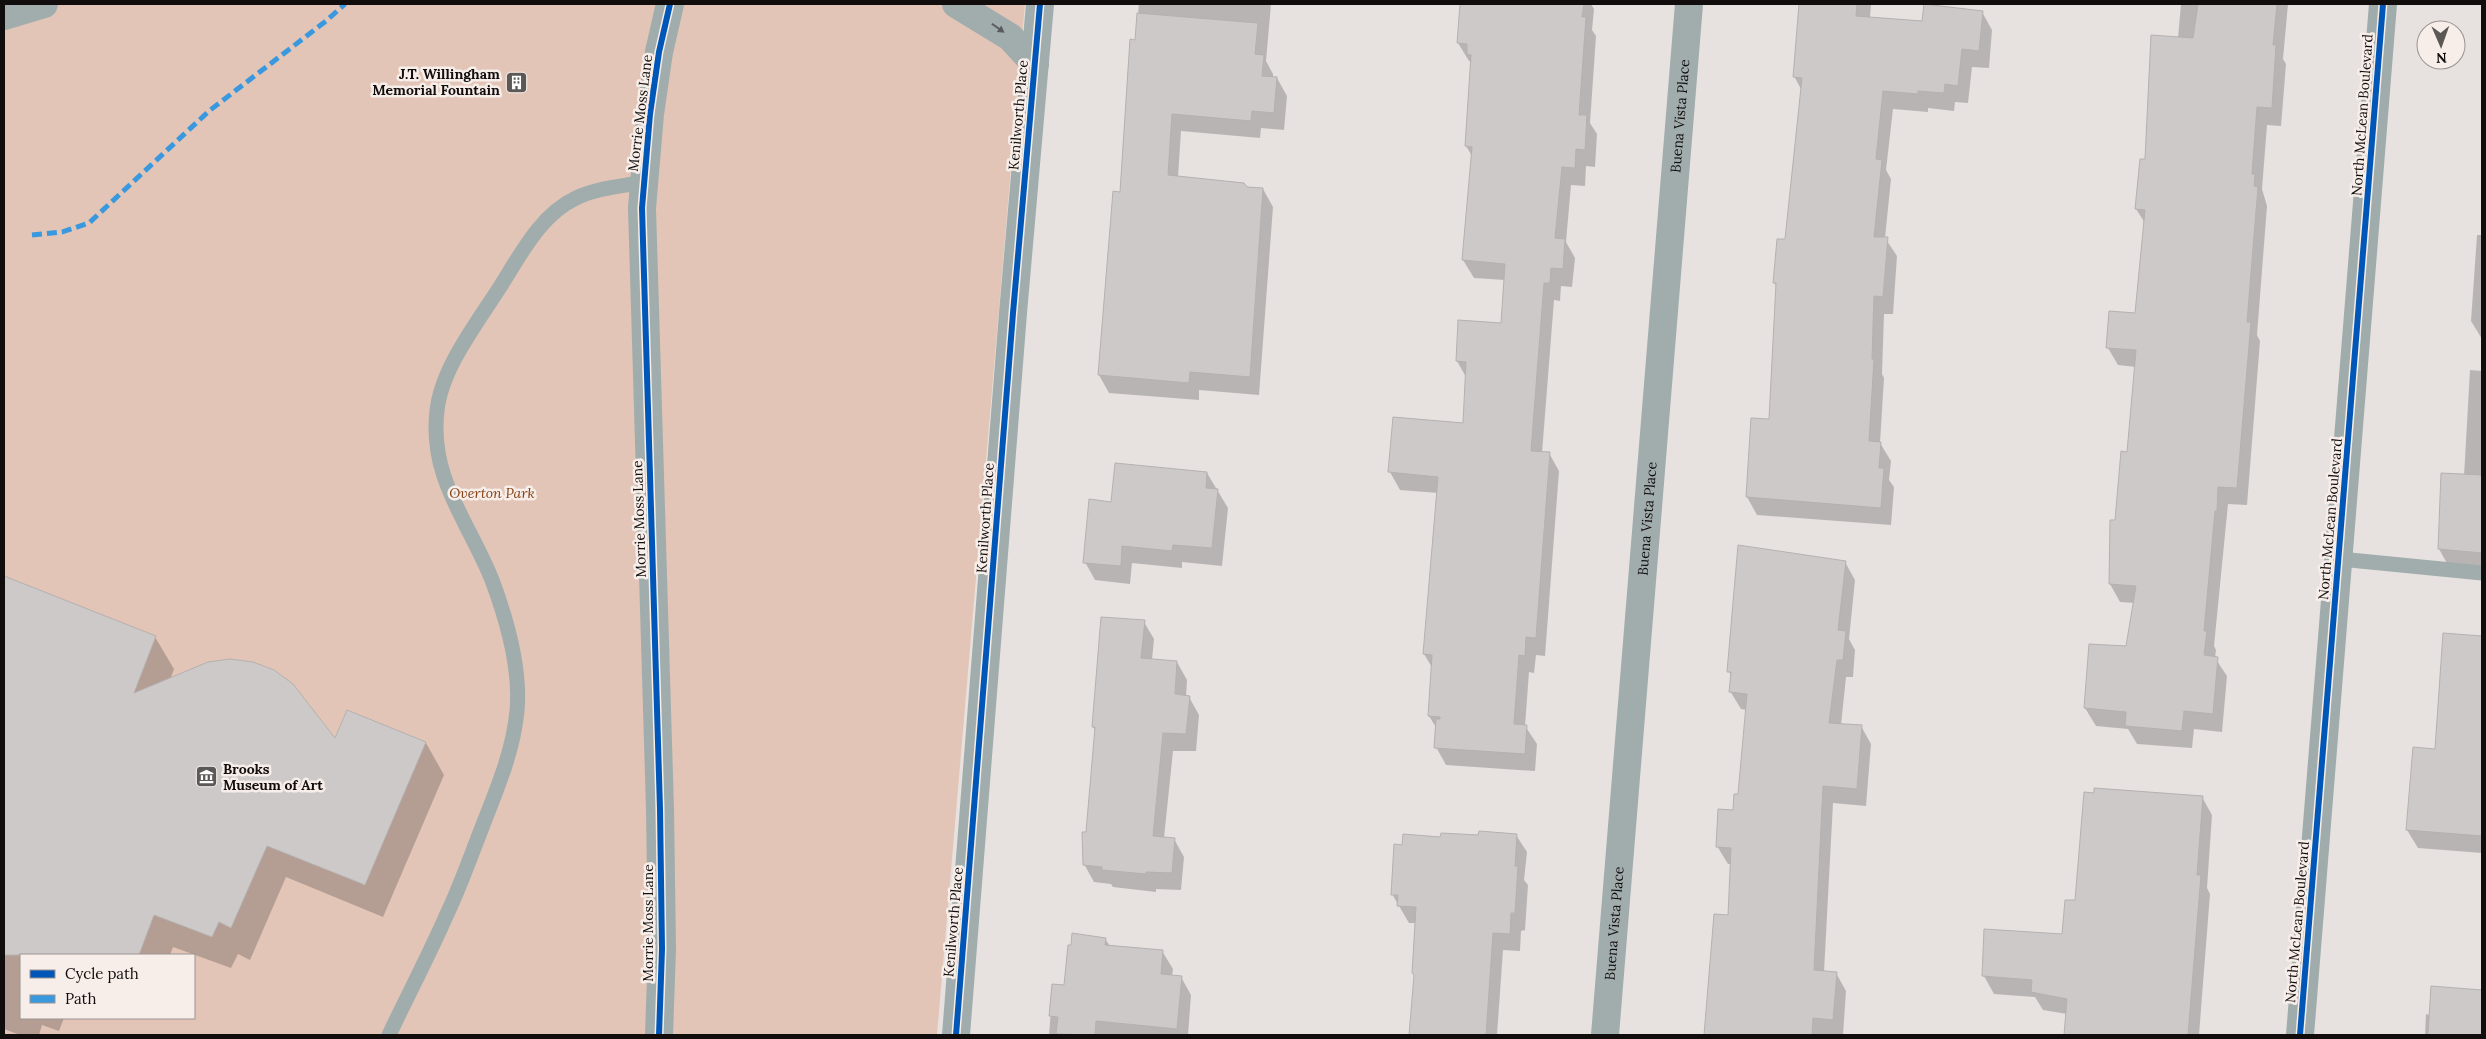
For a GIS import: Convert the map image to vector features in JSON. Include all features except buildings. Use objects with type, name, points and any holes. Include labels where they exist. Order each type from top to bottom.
[{"type":"main road","name":"North McLean Boulevard","points":[[2300,1035],[2340,559],[2383,4]]},
{"type":"street","points":[[4,16],[44,4]]},
{"type":"street","name":"Morrie Moss Lane","points":[[659,1035],[662,949],[660,827],[642,208],[650,114],[659,52],[670,4]]},
{"type":"street","points":[[956,4],[1010,37],[1034,64]]},
{"type":"street","name":"Kenilworth Place","points":[[956,1035],[1040,4]]},
{"type":"street","name":"Buena Vista Place","points":[[1605,1035],[1689,4]]},
{"type":"lane","points":[[389,1035],[448,912],[505,770],[518,709],[517,680],[510,637],[491,579],[456,511],[441,470],[436,439],[436,410],[447,378],[462,345],[530,240],[547,218],[578,196],[644,182]]},
{"type":"lane","points":[[2340,559],[2482,573]]},
{"type":"green space","name":"Overton Park","points":[[4,4],[1025,4],[937,1035],[4,1035]]},
{"type":"marked path","points":[[32,235],[62,232],[89,223],[209,111],[326,21],[345,4]]},
{"type":"cycle path","points":[[659,1035],[662,949],[660,809],[642,208],[650,114],[659,52],[670,4]]},
{"type":"cycle path","points":[[956,1035],[1013,313],[1040,4]]},
{"type":"cycle path","points":[[2300,1035],[2383,4]]},
{"type":"place","name":"J.T. Willingham Memorial Fountain","points":[[516,82]]},
{"type":"place","name":"Brooks Museum of Art","points":[[207,777]]}]
